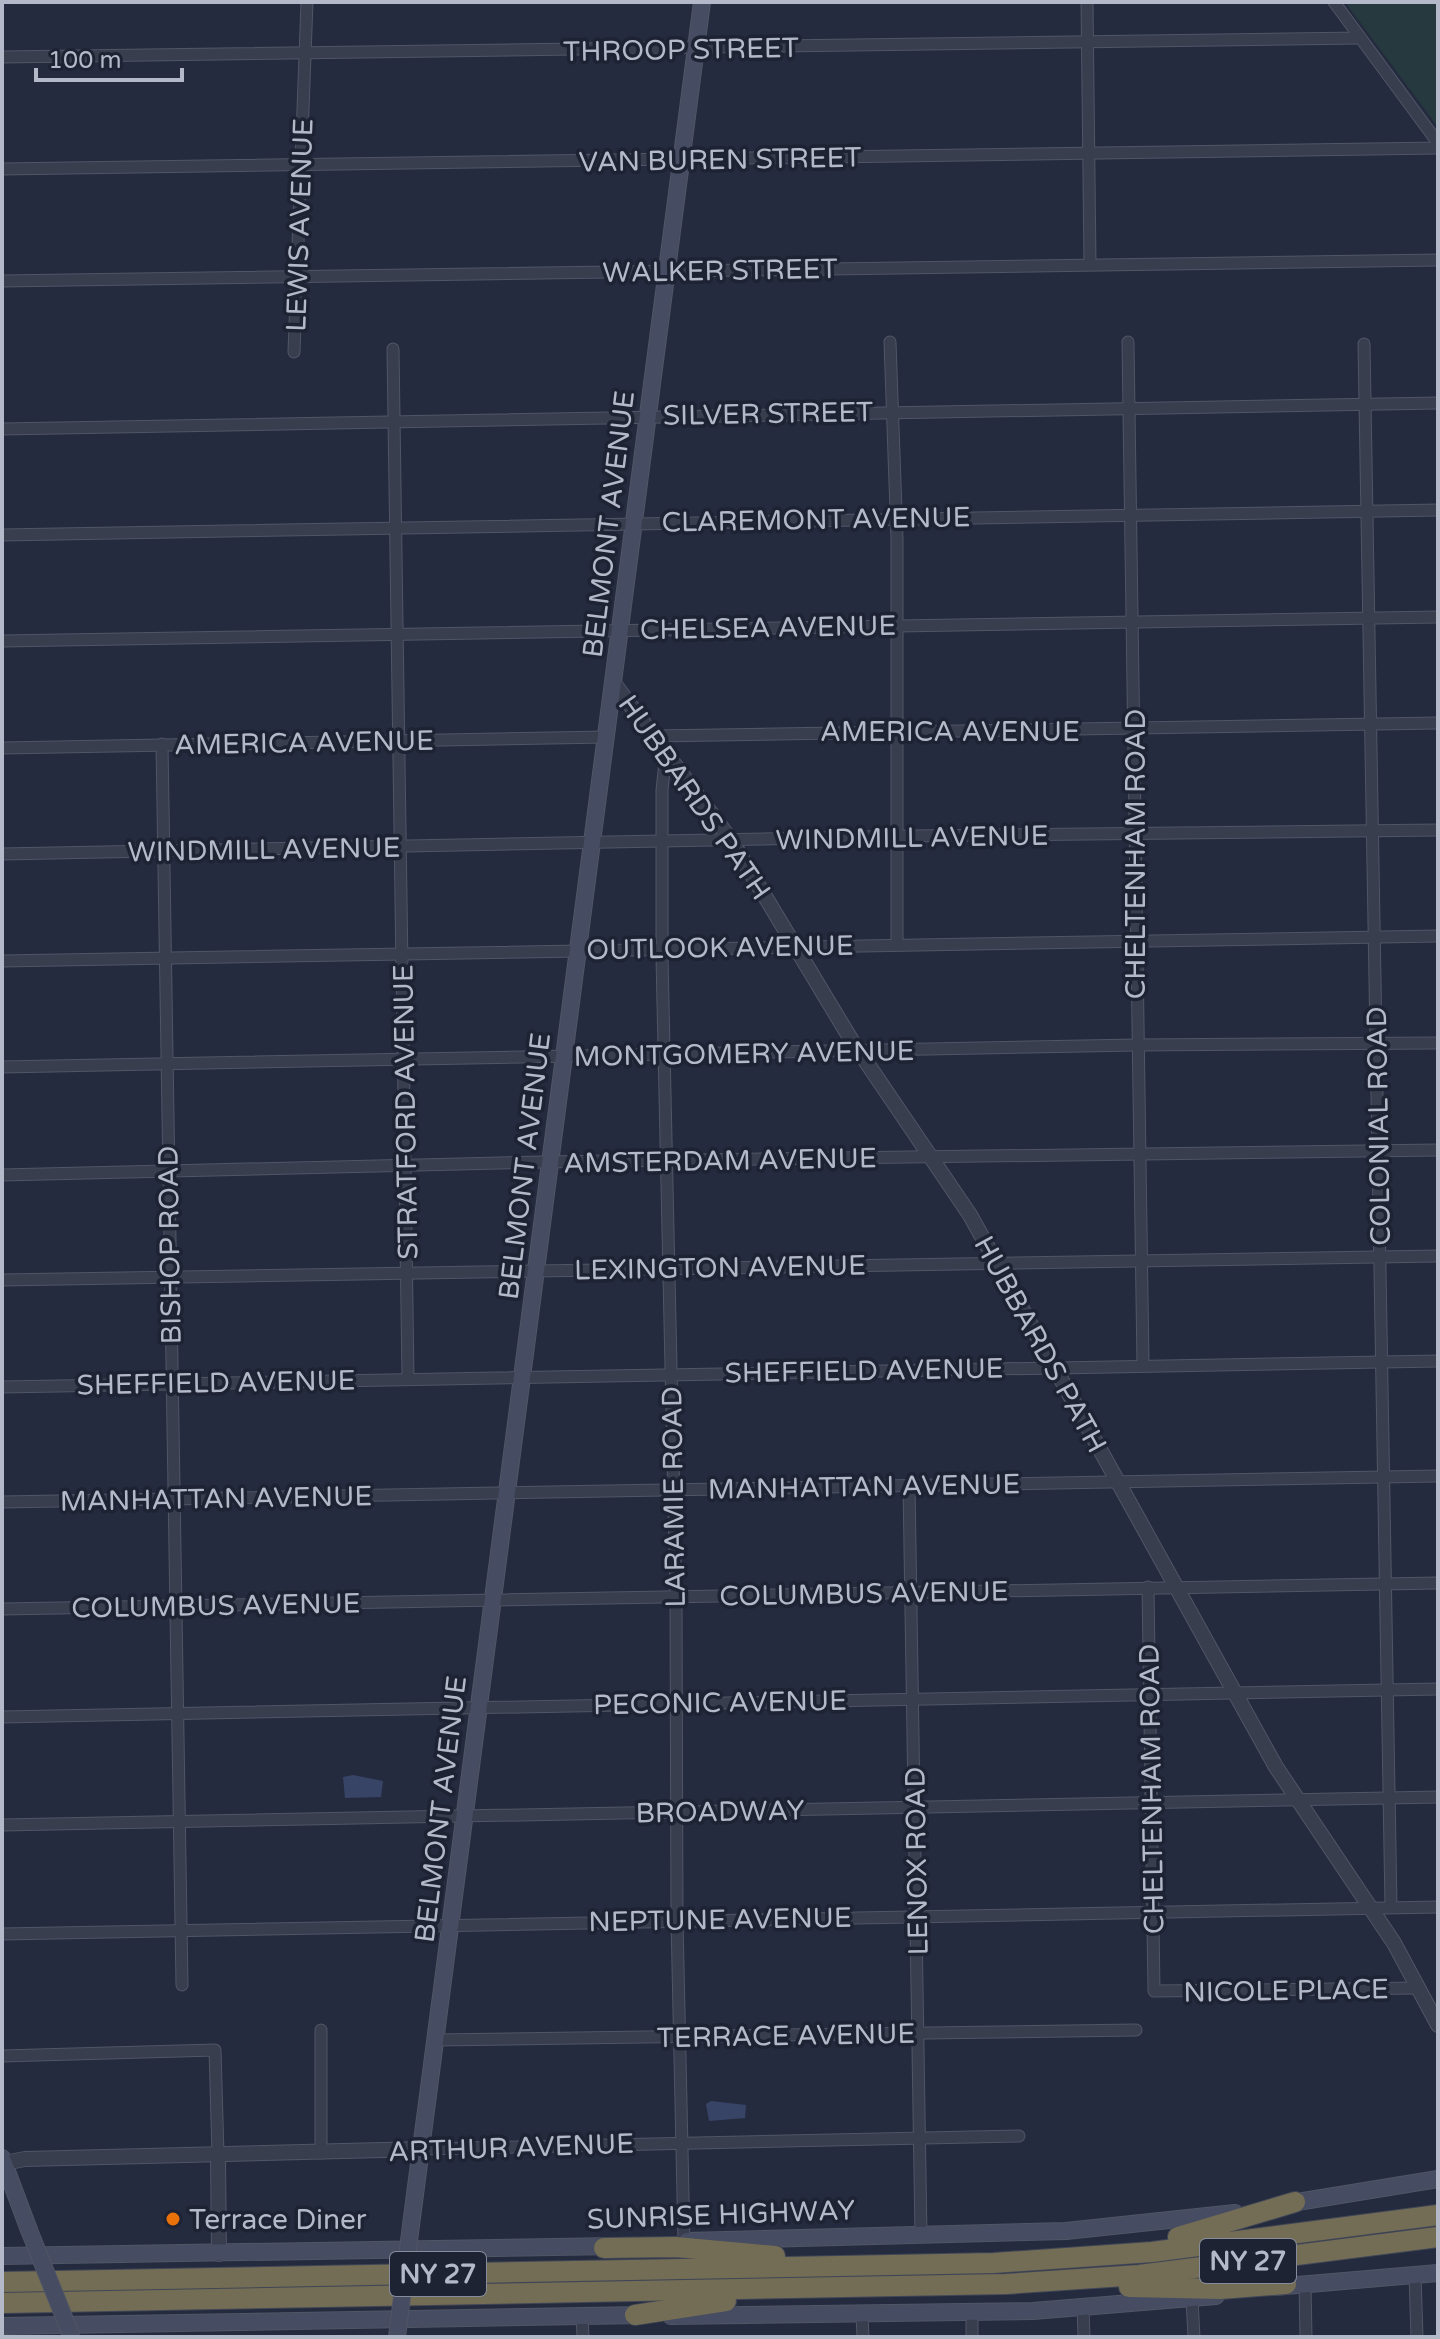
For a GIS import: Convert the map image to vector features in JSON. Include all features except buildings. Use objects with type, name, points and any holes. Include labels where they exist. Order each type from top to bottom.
[{"type":"highway","points":[[1072,2259],[1140,2242],[1196,2234],[1295,2202]]},
{"type":"highway","name":"SUNRISE HIGHWAY","points":[[2,2282],[1072,2259],[1438,2215]]},
{"type":"highway","name":"NY 27","points":[[2,2303],[1058,2281],[1179,2271],[1438,2237]]},
{"type":"highway","points":[[604,2248],[676,2247],[875,2265]]},
{"type":"highway","points":[[1058,2281],[1115,2287],[1211,2289],[1296,2283]]},
{"type":"highway","points":[[635,2315],[837,2288]]},
{"type":"main road","name":"BELMONT AVENUE","points":[[397,2337],[702,2]]},
{"type":"main road","points":[[3,2160],[72,2337]]},
{"type":"main road","name":"SUNRISE HIGHWAY","points":[[2,2256],[604,2248],[684,2241],[921,2236],[1131,2226],[1438,2179]]},
{"type":"main road","points":[[2,2326],[240,2330],[582,2315],[862,2315],[1083,2308],[1192,2299],[1296,2283],[1438,2273]]},
{"type":"street","name":"LEWIS AVENUE","points":[[294,352],[307,2]]},
{"type":"street","points":[[1087,2],[1090,264]]},
{"type":"street","points":[[1334,2],[1438,146]]},
{"type":"street","name":"THROOP STREET","points":[[2,57],[1360,38]]},
{"type":"street","name":"VAN BUREN STREET","points":[[2,169],[1438,146]]},
{"type":"street","name":"WALKER STREET","points":[[2,281],[1438,260]]},
{"type":"street","points":[[890,342],[897,626],[897,943]]},
{"type":"street","name":"CHELTENHAM ROAD","points":[[1128,342],[1143,1365]]},
{"type":"street","name":"COLONIAL ROAD","points":[[1364,344],[1391,1907]]},
{"type":"street","points":[[393,349],[396,634]]},
{"type":"street","name":"SILVER STREET","points":[[2,429],[1438,403]]},
{"type":"street","name":"CLAREMONT AVENUE","points":[[2,535],[1438,510]]},
{"type":"street","name":"CHELSEA AVENUE","points":[[2,641],[1438,617]]},
{"type":"street","name":"STRATFORD AVENUE","points":[[396,634],[408,1378]]},
{"type":"street","name":"HUBBARDS PATH","points":[[613,682],[731,840],[859,1051],[931,1156],[996,1261],[1235,1693],[1297,1800],[1394,1943],[1438,2025]]},
{"type":"street","name":"AMERICA AVENUE","points":[[654,736],[1438,723]]},
{"type":"street","name":"AMERICA AVENUE","points":[[2,748],[606,737]]},
{"type":"street","name":"BISHOP ROAD","points":[[162,744],[182,1985]]},
{"type":"street","name":"LARAMIE ROAD","points":[[666,753],[661,841],[662,948],[676,1596],[677,1920],[684,2241]]},
{"type":"street","name":"WINDMILL AVENUE","points":[[2,854],[1438,830]]},
{"type":"street","name":"OUTLOOK AVENUE","points":[[2,961],[897,943],[1438,936]]},
{"type":"street","name":"MONTGOMERY AVENUE","points":[[2,1067],[1136,1045],[1438,1043]]},
{"type":"street","name":"AMSTERDAM AVENUE","points":[[2,1175],[551,1162],[1438,1150]]},
{"type":"street","name":"LEXINGTON AVENUE","points":[[2,1280],[1438,1256]]},
{"type":"street","name":"SHEFFIELD AVENUE","points":[[2,1387],[1438,1361]]},
{"type":"street","name":"MANHATTAN AVENUE","points":[[2,1502],[1438,1476]]},
{"type":"street","name":"LENOX ROAD","points":[[909,1485],[921,2236]]},
{"type":"street","name":"COLUMBUS AVENUE","points":[[2,1609],[1438,1583]]},
{"type":"street","name":"CHELTENHAM ROAD","points":[[1148,1587],[1154,1991]]},
{"type":"street","name":"PECONIC AVENUE","points":[[2,1717],[1438,1689]]},
{"type":"street","name":"BROADWAY","points":[[2,1825],[1438,1797]]},
{"type":"street","name":"NEPTUNE AVENUE","points":[[2,1934],[1438,1907]]},
{"type":"street","name":"NICOLE PLACE","points":[[1154,1991],[1418,1988]]},
{"type":"street","points":[[321,2030],[321,2153]]},
{"type":"street","name":"TERRACE AVENUE","points":[[436,2040],[1136,2030]]},
{"type":"street","points":[[2,2056],[215,2050],[219,2254]]},
{"type":"street","name":"ARTHUR AVENUE","points":[[3,2160],[1019,2136]]},
{"type":"street","points":[[1415,2275],[1417,2337]]},
{"type":"street","points":[[1296,2283],[1306,2337]]},
{"type":"street","points":[[1192,2299],[1194,2337]]},
{"type":"street","points":[[1083,2308],[1084,2337]]},
{"type":"street","points":[[972,2312],[972,2337]]},
{"type":"street","points":[[582,2315],[583,2337]]},
{"type":"street","points":[[862,2315],[863,2337]]},
{"type":"shaded area","points":[[1345,2],[1438,2],[1438,127]]},
{"type":"water","points":[[353,1775],[383,1781],[381,1797],[345,1798],[343,1777]]},
{"type":"water","points":[[711,2101],[746,2105],[745,2118],[709,2121],[706,2104]]},
{"type":"place","name":"Terrace Diner","points":[[173,2219]]}]
